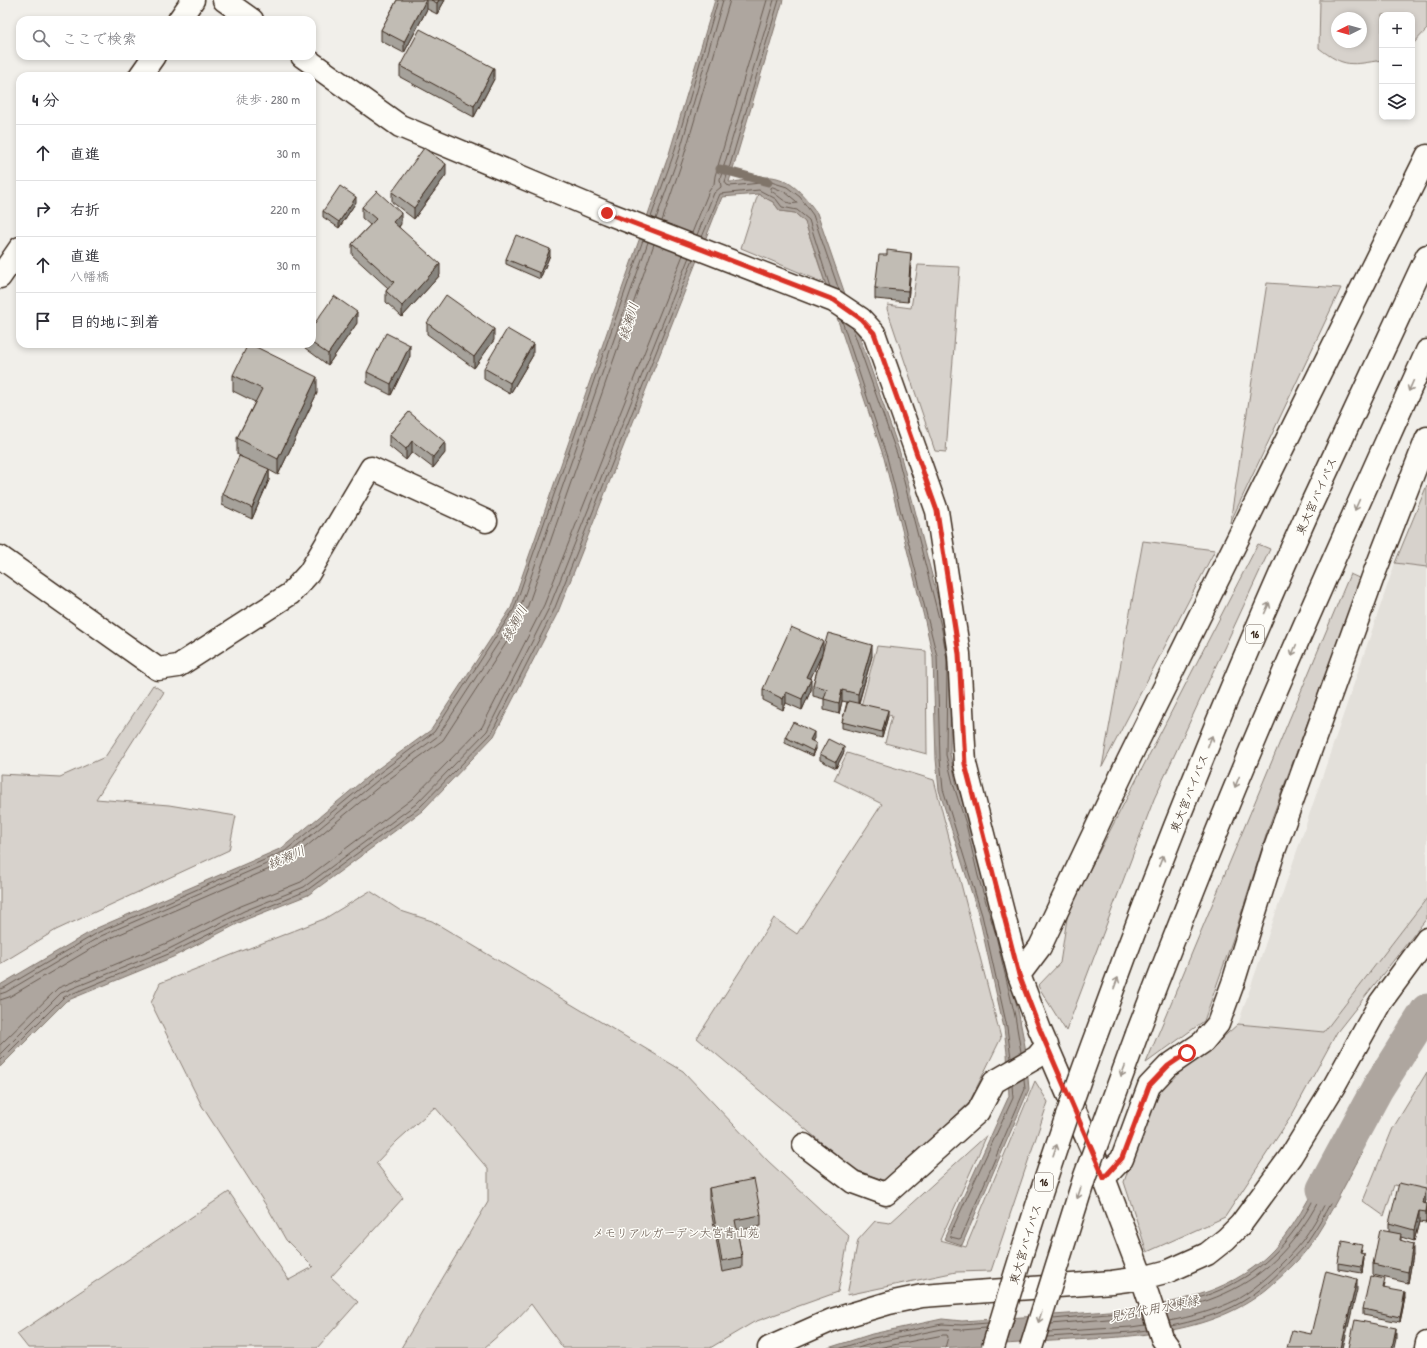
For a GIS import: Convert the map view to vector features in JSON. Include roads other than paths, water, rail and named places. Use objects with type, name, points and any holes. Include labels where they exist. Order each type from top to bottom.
[{"type":"main road","points":[[182,16],[193,0]]},
{"type":"main road","points":[[224,0],[246,16]]},
{"type":"main road","points":[[143,72],[151,60]]},
{"type":"main road","points":[[308,60],[400,126],[607,213],[723,259],[834,300],[861,319],[874,333],[937,511],[959,654],[965,764],[1019,975],[1040,1030],[1042,1051],[1104,1178],[1166,1343]]},
{"type":"main road","points":[[1019,975],[1040,947],[1131,754],[1427,156]]},
{"type":"main road","points":[[0,277],[16,254]]},
{"type":"main road","name":"東大宮バイパス","points":[[993,1348],[1046,1177],[1102,1019],[1164,854],[1229,694],[1311,506],[1427,256]]},
{"type":"main road","points":[[1031,1348],[1085,1176],[1109,1106],[1190,897],[1249,753],[1324,580],[1427,351]]},
{"type":"main road","points":[[1104,1178],[1122,1158],[1149,1086],[1168,1066],[1203,1042],[1218,1024],[1233,983],[1274,851],[1374,574],[1427,438]]},
{"type":"main road","points":[[0,557],[158,669],[178,666],[290,594],[309,573],[371,468],[486,521]]},
{"type":"main road","points":[[770,1348],[832,1320],[889,1303],[922,1296],[1112,1282],[1145,1285],[1169,1271],[1207,1254],[1226,1239],[1241,1224],[1291,1156],[1334,1086],[1380,1003],[1427,939]]},
{"type":"main road","points":[[804,1145],[853,1182],[886,1194],[978,1112],[994,1082],[1042,1051]]},
{"type":"main road","points":[[1426,1348],[1427,1343]]},
{"type":"water","name":"綾瀬川","points":[[715,0],[783,0],[729,182],[767,177],[779,179],[792,185],[798,190],[817,213],[900,453],[946,629],[951,660],[950,754],[956,782],[970,823],[999,931],[1019,1015],[1025,1046],[1029,1089],[962,1245],[944,1239],[1009,1096],[1007,1053],[1004,1028],[979,916],[939,790],[936,759],[933,657],[884,458],[805,222],[795,213],[780,211],[773,202],[758,194],[722,197],[558,612],[494,736],[422,811],[308,895],[247,919],[173,957],[66,1001],[0,1067],[0,985],[97,928],[282,848],[372,773],[431,730],[511,608],[669,154]]},
{"type":"water","points":[[1335,1145],[1362,1153],[1331,1211],[1306,1251],[1296,1263],[1267,1289],[1242,1306],[1215,1318],[1186,1327],[1156,1333],[1095,1339],[948,1348],[828,1348],[872,1334],[942,1319],[962,1321],[1122,1310],[1178,1301],[1204,1293],[1230,1282],[1253,1268],[1274,1249],[1301,1213]]},
{"type":"waterway","points":[[720,169],[768,182]]},
{"type":"waterway","name":"見沼代用水東縁","points":[[1323,1189],[1377,1089],[1427,1010]]},
{"type":"park label","name":"メモリアルガーデン大宮青山苑","points":[[676,1232]]}]
